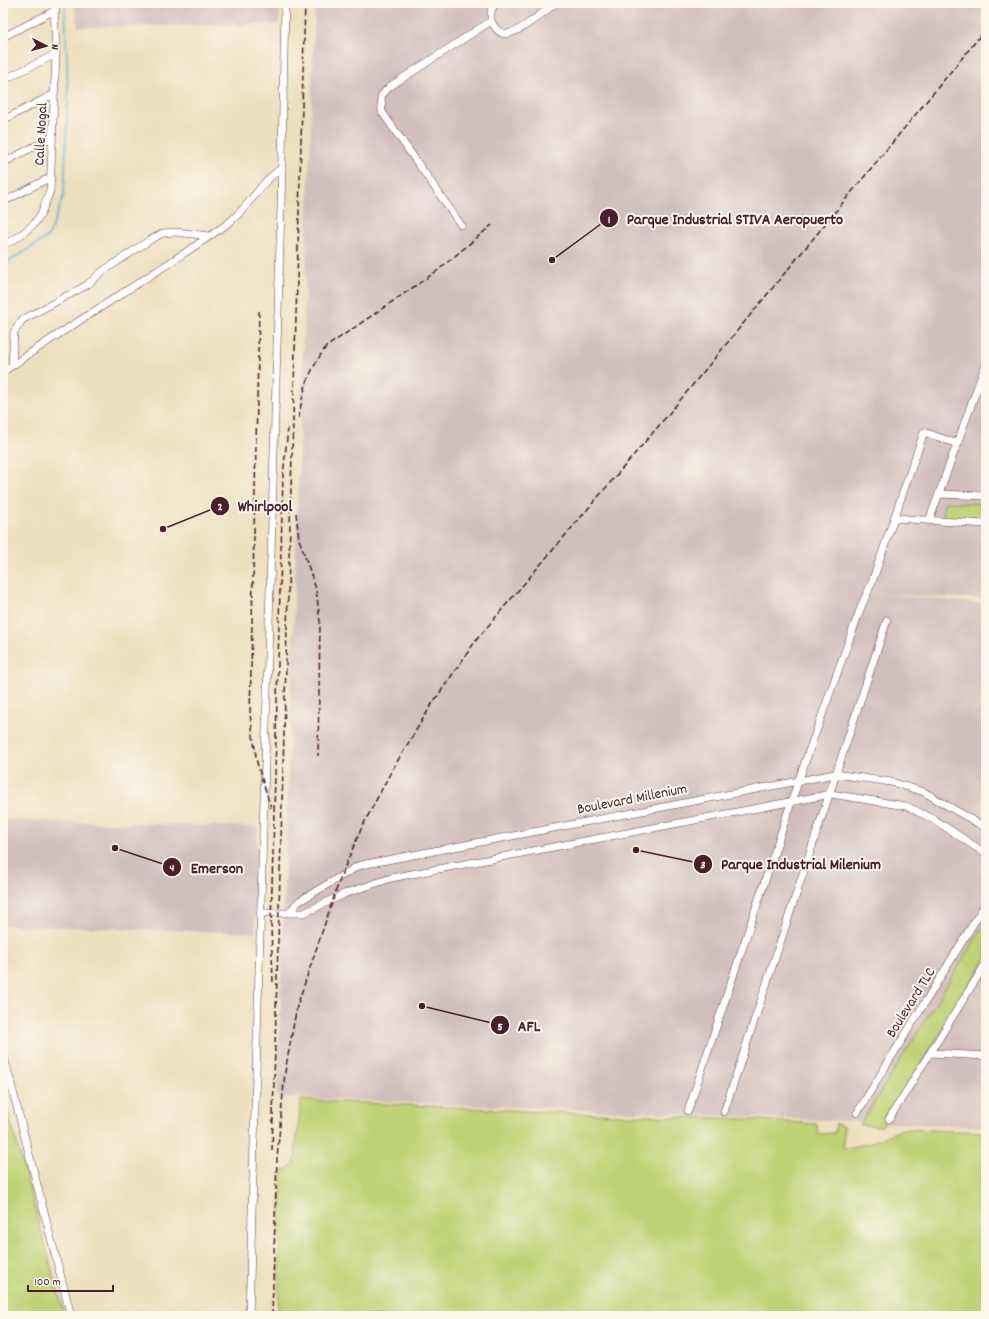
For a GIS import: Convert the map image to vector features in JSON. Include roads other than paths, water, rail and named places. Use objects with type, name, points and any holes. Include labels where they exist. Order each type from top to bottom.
[{"type":"street","points":[[249,1316],[282,168],[285,3]]},
{"type":"street","points":[[495,3],[491,11],[492,24],[502,33],[507,34],[517,31],[556,3]]},
{"type":"street","points":[[3,37],[55,6]]},
{"type":"street","name":"Calle Nogal","points":[[3,245],[26,232],[41,214],[50,191],[56,54],[55,6]]},
{"type":"street","points":[[461,225],[382,112],[381,96],[389,87],[492,24]]},
{"type":"street","points":[[3,80],[56,54]]},
{"type":"street","points":[[3,120],[54,94]]},
{"type":"street","points":[[3,163],[52,137]]},
{"type":"street","points":[[3,372],[47,340],[237,217],[265,180],[282,168]]},
{"type":"street","points":[[3,202],[51,177]]},
{"type":"street","points":[[12,365],[14,332],[22,320],[86,285],[103,271],[163,233],[176,232],[209,236]]},
{"type":"street","points":[[929,521],[986,364]]},
{"type":"street","points":[[688,1111],[799,780],[861,607],[872,582],[924,432],[958,444]]},
{"type":"street","points":[[940,494],[986,496]]},
{"type":"street","points":[[894,518],[986,524]]},
{"type":"street","points":[[724,1112],[831,794],[836,774],[887,620]]},
{"type":"street","name":"Boulevard Millenium","points":[[289,913],[298,902],[358,866],[836,774],[891,782],[924,792],[986,828]]},
{"type":"street","points":[[261,913],[304,912],[344,894],[391,878],[793,800],[831,794],[906,806],[935,820],[986,854]]},
{"type":"street","name":"Boulevard TLC","points":[[856,1113],[986,904]]},
{"type":"street","points":[[889,1120],[932,1053],[986,963]]},
{"type":"street","points":[[3,1053],[71,1316]]},
{"type":"street","points":[[932,1053],[986,1056]]},
{"type":"waterway","points":[[3,265],[49,236],[64,195],[68,96],[65,3]]},
{"type":"railway","points":[[272,1151],[305,3]]},
{"type":"railway","points":[[272,1316],[277,1158],[285,1072],[297,1006],[341,876],[362,827],[392,770],[432,704],[477,639],[667,416],[986,29]]},
{"type":"railway","points":[[299,418],[302,399],[311,372],[326,347],[437,271],[492,225]]},
{"type":"railway","points":[[259,311],[250,714],[257,763],[271,808]]},
{"type":"railway","points":[[273,982],[271,925],[283,476],[288,428]]},
{"type":"railway","points":[[296,513],[299,539],[316,589],[320,622],[318,756]]},
{"type":"place","name":"Parque Industrial STIVA Aeropuerto","points":[[552,260]]},
{"type":"place","name":"Whirlpool","points":[[163,529]]},
{"type":"place","name":"Emerson","points":[[115,848]]},
{"type":"place","name":"Parque Industrial Milenium","points":[[636,850]]},
{"type":"place","name":"AFL","points":[[422,1006]]}]
